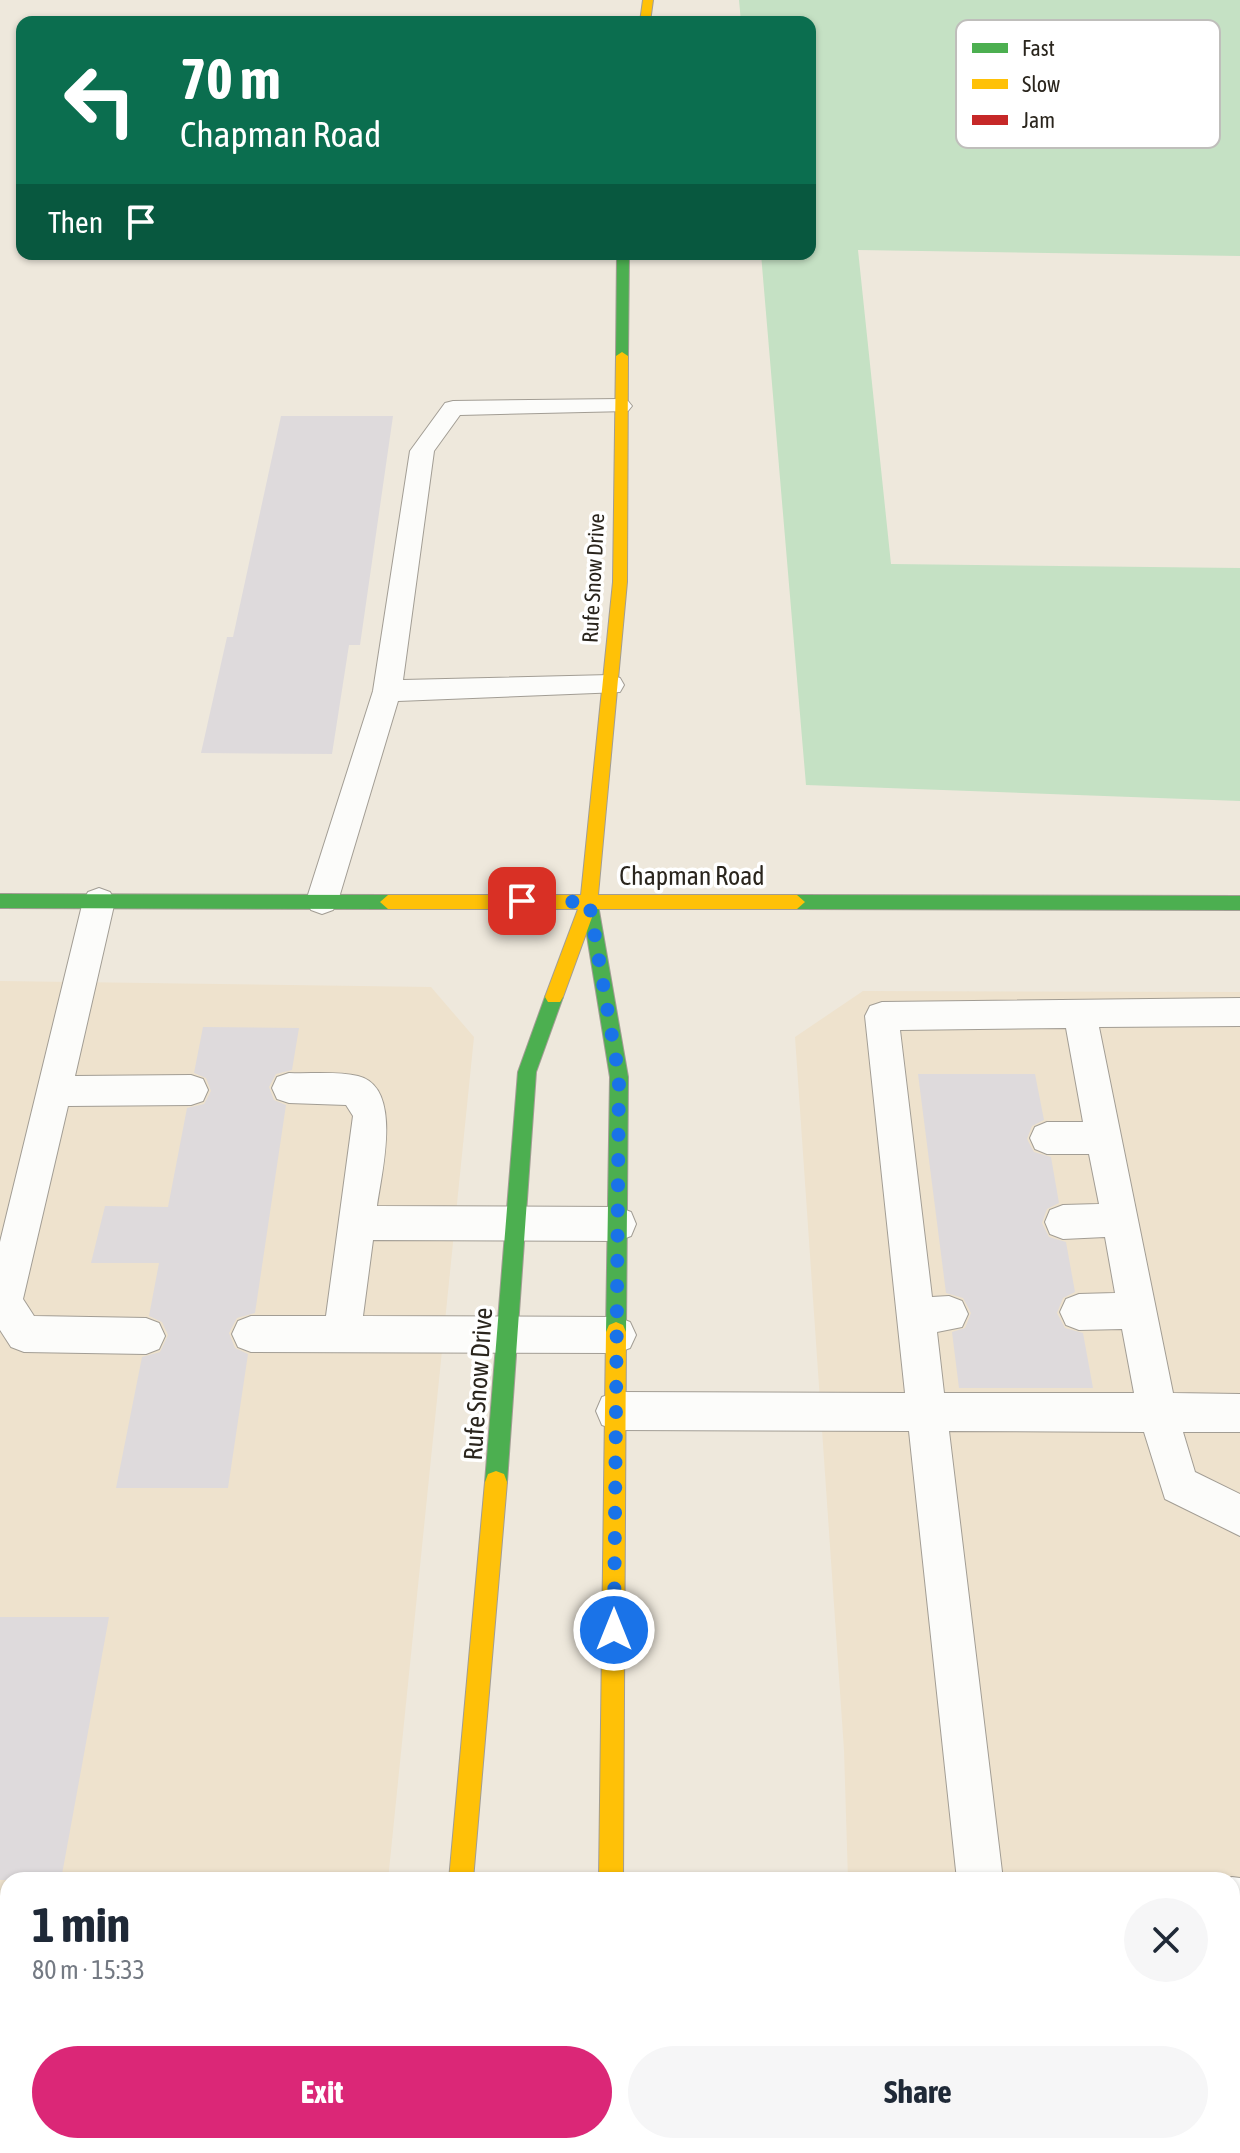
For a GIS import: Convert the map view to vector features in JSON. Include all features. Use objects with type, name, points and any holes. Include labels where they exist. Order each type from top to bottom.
[{"type":"main road","name":"Rufe Snow Drive","points":[[462,1872],[527,1072],[589,902],[620,582],[623,260]]},
{"type":"main road","name":"Chapman Road","points":[[0,901],[1240,903]]},
{"type":"main road","name":"Rufe Snow Drive","points":[[589,902],[619,1077],[611,1872]]},
{"type":"lane","points":[[322,901],[387,691],[422,451],[453,408],[620,406]]},
{"type":"lane","points":[[387,691],[610,685]]},
{"type":"lane","points":[[99,901],[4,1302],[24,1334],[146,1336]]},
{"type":"lane","points":[[979,1872],[927,1414],[933,1314],[912,1142],[882,1016],[1240,1012]]},
{"type":"lane","points":[[1080,1016],[1157,1411],[1179,1485],[1240,1516]]},
{"type":"lane","points":[[289,1088],[356,1090],[371,1114],[342,1334]]},
{"type":"lane","points":[[55,1091],[191,1090]]},
{"type":"lane","points":[[1047,1138],[1104,1138]]},
{"type":"lane","points":[[1063,1222],[1120,1220]]},
{"type":"lane","points":[[357,1223],[618,1224]]},
{"type":"lane","points":[[1079,1312],[1138,1311]]},
{"type":"lane","points":[[251,1334],[617,1335]]},
{"type":"lane","points":[[616,1411],[1240,1413]]},
{"type":"shaded area","points":[[0,981],[431,987],[474,1037],[389,1872],[0,1872]]},
{"type":"shaded area","points":[[863,991],[1240,992],[1240,1872],[848,1872],[844,1750],[795,1037]]},
{"type":"green space","points":[[739,0],[1240,0],[1240,256],[858,250],[891,564],[1240,568],[1240,801],[806,785],[762,260],[816,260],[816,16],[740,16]]},
{"type":"building","points":[[281,416],[393,416],[360,645],[349,645],[332,754],[201,753],[227,637],[233,637]]},
{"type":"building","points":[[203,1027],[299,1028],[292,1070],[276,1074],[269,1087],[274,1100],[286,1105],[255,1313],[237,1318],[229,1333],[235,1348],[248,1354],[228,1488],[116,1488],[142,1357],[160,1352],[168,1335],[162,1322],[149,1316],[159,1263],[91,1263],[105,1206],[168,1207],[187,1108],[204,1104],[211,1091],[206,1078],[194,1073]]},
{"type":"building","points":[[918,1074],[1035,1074],[1044,1120],[1032,1126],[1027,1139],[1034,1152],[1051,1157],[1059,1203],[1047,1209],[1042,1223],[1049,1237],[1066,1242],[1075,1292],[1063,1298],[1057,1313],[1065,1328],[1083,1333],[1093,1388],[959,1388],[952,1332],[965,1328],[971,1313],[963,1298],[946,1293]]},
{"type":"building","points":[[0,1617],[109,1617],[62,1872],[0,1872]]},
{"type":"traffic: fast","points":[[622,356],[623,260]]},
{"type":"traffic: fast","points":[[0,901],[388,902]]},
{"type":"traffic: fast","points":[[797,902],[1240,903]]},
{"type":"traffic: fast","points":[[590,905],[619,1077],[616,1332]]},
{"type":"traffic: fast","points":[[496,1482],[527,1072],[554,997]]},
{"type":"traffic: slow","points":[[646,16],[648,0]]},
{"type":"traffic: slow","points":[[554,997],[589,902],[620,582],[622,356]]},
{"type":"traffic: slow","points":[[388,902],[797,902]]},
{"type":"traffic: slow","points":[[611,1872],[616,1332]]},
{"type":"traffic: slow","points":[[462,1872],[496,1482]]},
{"type":"route","points":[[522,901],[589,902],[619,1077],[614,1630]]}]
